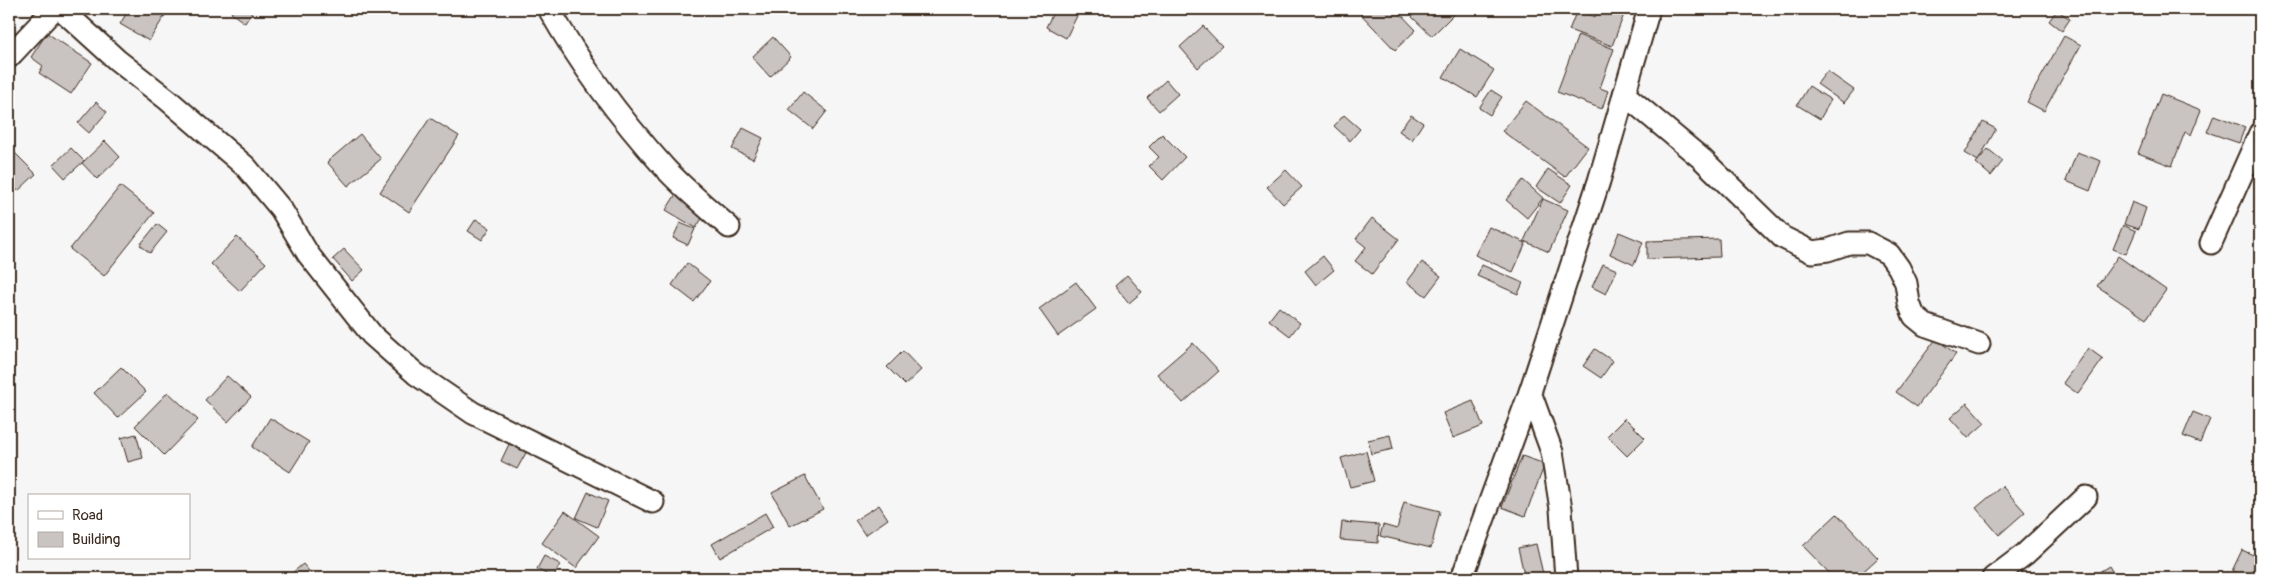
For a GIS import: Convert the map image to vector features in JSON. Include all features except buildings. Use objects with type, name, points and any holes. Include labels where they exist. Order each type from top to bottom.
[{"type":"street","points":[[9,57],[54,9]]},
{"type":"street","points":[[61,9],[116,60],[168,100],[246,167],[281,209],[308,254],[372,335],[416,374],[472,413],[653,502]]},
{"type":"street","points":[[549,9],[567,40],[608,101],[666,168],[729,228]]},
{"type":"street","points":[[1462,578],[1530,392],[1600,180],[1649,9]]},
{"type":"street","points":[[1624,94],[1702,159],[1782,237],[1812,252],[1828,250],[1849,243],[1868,243],[1889,254],[1900,268],[1906,283],[1909,303],[1914,316],[1931,328],[1979,344]]},
{"type":"street","points":[[2211,243],[2260,133]]},
{"type":"street","points":[[1530,392],[1552,452],[1561,509],[1566,578]]},
{"type":"street","points":[[1992,578],[2025,554],[2086,497]]}]
